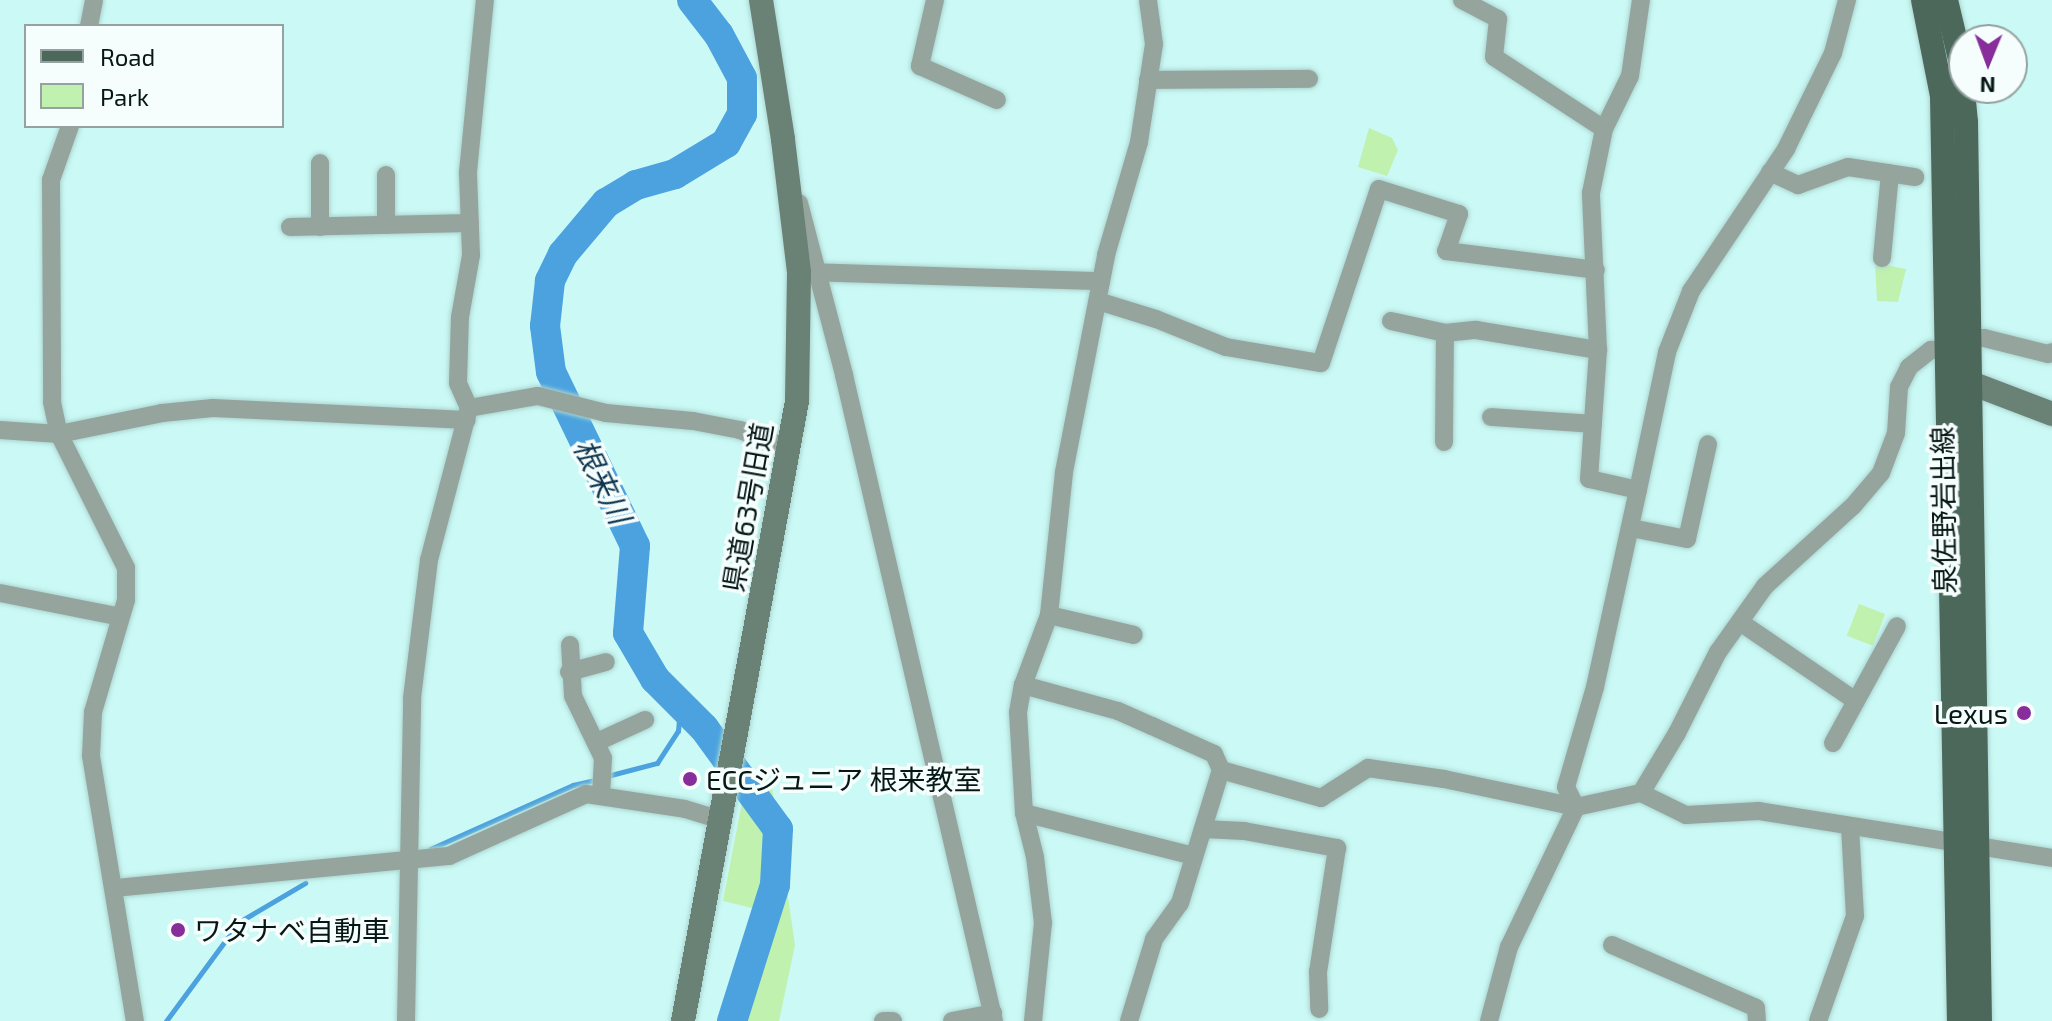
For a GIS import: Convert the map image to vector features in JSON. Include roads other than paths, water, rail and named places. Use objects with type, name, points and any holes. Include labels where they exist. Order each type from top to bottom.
[{"type":"main road","name":"泉佐野岩出線","points":[[1923,0],[1942,96],[1948,349],[1960,382]]},
{"type":"main road","name":"泉佐野岩出線","points":[[1946,0],[1960,59],[1966,122],[1971,338],[1960,382],[1967,844],[1980,1021]]},
{"type":"main road","name":"泉佐野岩出線","points":[[1959,1021],[1967,844]]},
{"type":"street","points":[[89,24],[94,0]]},
{"type":"street","points":[[406,1021],[412,698],[429,560],[468,414],[458,383],[460,317],[471,255],[468,172],[485,0]]},
{"type":"street","name":"県道63号旧道","points":[[683,1021],[797,401],[808,272],[761,0]]},
{"type":"street","points":[[935,0],[920,66],[997,100]]},
{"type":"street","points":[[1033,1021],[1043,923],[1035,857],[1024,813],[1018,712],[1023,685],[1049,615],[1064,472],[1101,281],[1139,142],[1154,44],[1148,0]]},
{"type":"street","points":[[1462,0],[1498,19],[1494,57],[1604,129]]},
{"type":"street","points":[[1638,490],[1589,479],[1598,350],[1591,193],[1604,129],[1630,76],[1641,0]]},
{"type":"street","points":[[1576,807],[1566,787],[1595,687],[1667,352],[1691,291],[1786,149],[1833,53],[1847,0]]},
{"type":"street","points":[[1148,80],[1309,79]]},
{"type":"street","points":[[69,128],[51,180],[52,402],[59,434],[126,568],[121,617],[93,712],[91,756],[135,1021]]},
{"type":"street","points":[[320,163],[320,227]]},
{"type":"street","points":[[1770,172],[1798,185],[1848,167],[1915,177]]},
{"type":"street","points":[[1882,258],[1890,173]]},
{"type":"street","points":[[386,175],[386,225]]},
{"type":"street","points":[[1098,301],[1156,319],[1226,347],[1321,363],[1379,189],[1459,214],[1446,251],[1596,270]]},
{"type":"street","points":[[290,227],[470,223]]},
{"type":"street","points":[[952,1021],[994,1017],[808,272],[1101,281]]},
{"type":"street","points":[[1391,321],[1445,333],[1476,330],[1598,350]]},
{"type":"street","points":[[1444,442],[1445,333]]},
{"type":"street","points":[[1971,338],[1984,338],[2048,354],[2052,352]]},
{"type":"street","points":[[1641,793],[1677,733],[1718,652],[1765,586],[1853,506],[1881,473],[1896,433],[1899,387],[1909,367],[1931,350],[1948,349]]},
{"type":"street","points":[[1960,382],[2052,414]]},
{"type":"street","points":[[0,430],[59,434],[162,413],[213,408],[468,414],[538,396],[606,413],[693,421],[740,430],[788,448]]},
{"type":"street","points":[[1491,417],[1593,424]]},
{"type":"street","points":[[1631,528],[1687,539],[1708,444]]},
{"type":"street","points":[[0,593],[121,617]]},
{"type":"street","points":[[1049,615],[1134,635]]},
{"type":"street","points":[[1740,622],[1856,701]]},
{"type":"street","points":[[1833,743],[1897,626]]},
{"type":"street","points":[[570,645],[569,672],[573,696],[603,758],[601,792]]},
{"type":"street","points":[[569,672],[606,662]]},
{"type":"street","points":[[1023,685],[1118,711],[1214,754],[1221,770],[1180,903],[1154,939],[1129,1021]]},
{"type":"street","points":[[597,742],[645,720]]},
{"type":"street","points":[[1221,770],[1321,798],[1368,768],[1444,779],[1576,807],[1641,793],[1686,815],[1759,811],[2052,858]]},
{"type":"street","points":[[115,888],[408,863],[449,856],[586,794],[601,792],[685,809],[724,810]]},
{"type":"street","points":[[1489,1021],[1509,947],[1576,807]]},
{"type":"street","points":[[1024,813],[1194,856]]},
{"type":"street","points":[[1818,1021],[1855,916],[1850,826]]},
{"type":"street","points":[[1203,829],[1244,831],[1337,848],[1318,972],[1319,1009]]},
{"type":"street","points":[[1612,945],[1756,1008],[1757,1021]]},
{"type":"street","points":[[883,1021],[893,1021]]},
{"type":"waterway","name":"根来川","points":[[692,0],[719,35],[742,78],[742,114],[726,143],[675,174],[636,185],[606,203],[563,254],[550,281],[545,326],[551,372],[635,546],[628,633],[655,679],[704,728],[778,829],[775,885],[732,1021]]},
{"type":"waterway","points":[[607,776],[657,763],[678,731],[680,706]]},
{"type":"waterway","points":[[430,849],[573,785],[598,779]]},
{"type":"waterway","points":[[166,1021],[239,922],[305,883]]},
{"type":"place","name":"Lexus","points":[[2024,713]]},
{"type":"place","name":"ECCジュニア 根来教室","points":[[690,779]]},
{"type":"place","name":"ワタナベ自動車","points":[[178,930]]}]
